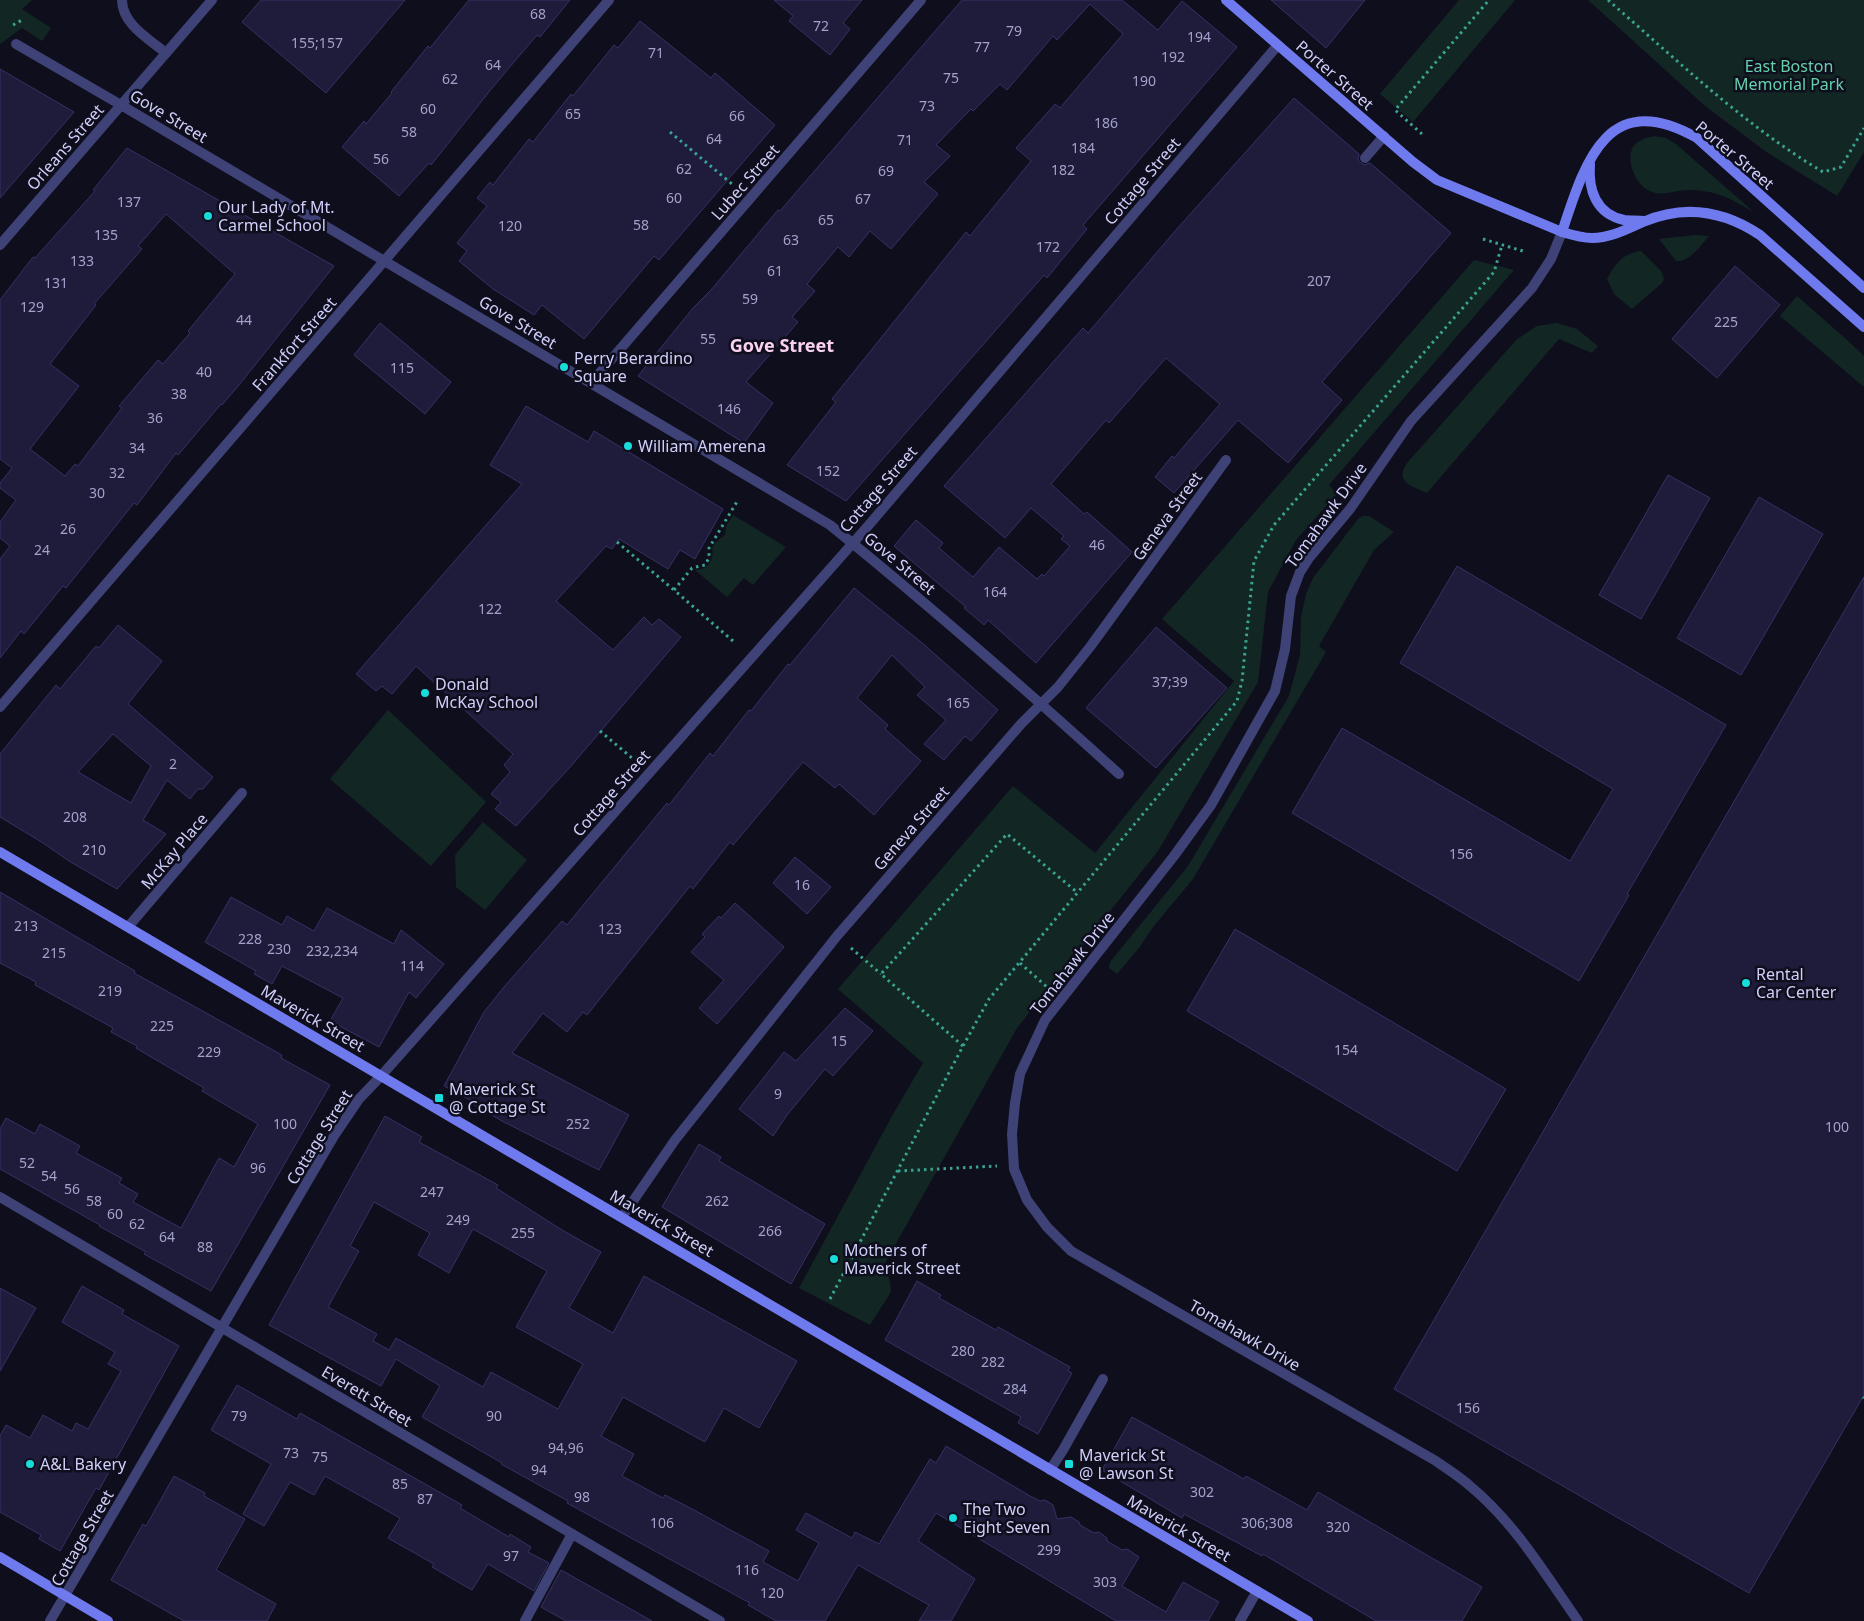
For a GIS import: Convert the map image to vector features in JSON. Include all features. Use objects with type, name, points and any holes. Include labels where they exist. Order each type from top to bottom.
[{"type":"main road","name":"Porter Street","points":[[1226,0],[1437,180],[1562,232],[1586,238],[1606,237],[1666,214],[1706,212],[1725,217],[1743,224],[1760,236],[1864,327]]},
{"type":"main road","name":"Porter Street","points":[[1562,232],[1578,183],[1596,148],[1614,131],[1636,122],[1659,123],[1685,131],[1697,138],[1864,288]]},
{"type":"main road","points":[[1591,158],[1589,178],[1591,192],[1598,204],[1610,215],[1624,220],[1646,221]]},
{"type":"main road","name":"Maverick Street","points":[[0,852],[1308,1621]]},
{"type":"main road","points":[[0,1557],[108,1621]]},
{"type":"street","points":[[122,0],[122,8],[128,21],[166,54]]},
{"type":"street","name":"Orleans Street","points":[[0,245],[212,0]]},
{"type":"street","name":"Frankfort Street","points":[[0,707],[609,0]]},
{"type":"street","name":"Lubec Street","points":[[591,383],[921,0]]},
{"type":"street","name":"Gove Street","points":[[16,44],[830,525],[1042,704],[1119,774]]},
{"type":"street","name":"Cottage Street","points":[[50,1621],[334,1136],[359,1099],[852,542],[1278,45]]},
{"type":"street","points":[[1365,158],[1384,136]]},
{"type":"street","name":"Tomahawk Drive","points":[[1562,232],[1551,259],[1532,288],[1411,421],[1350,509],[1309,558],[1300,572],[1291,596],[1286,649],[1275,691],[1211,805],[1174,856],[1045,1020],[1020,1074],[1014,1103],[1012,1134],[1013,1165],[1026,1200],[1047,1227],[1071,1251],[1436,1461],[1470,1485],[1502,1516],[1528,1548],[1578,1621]]},
{"type":"street","name":"Geneva Street","points":[[622,1218],[674,1140],[837,936],[1090,647],[1226,460]]},
{"type":"street","name":"McKay Place","points":[[128,928],[242,793]]},
{"type":"street","name":"Everett Street","points":[[0,1197],[720,1621]]},
{"type":"street","points":[[1050,1470],[1103,1379]]},
{"type":"street","points":[[525,1621],[572,1534]]},
{"type":"street","points":[[1240,1621],[1257,1591]]},
{"type":"path","points":[[1422,134],[1395,110],[1489,0]]},
{"type":"path","points":[[1608,0],[1735,110],[1797,156],[1824,172],[1841,167],[1864,128]]},
{"type":"path","points":[[670,132],[732,184]]},
{"type":"path","points":[[1483,239],[1526,252]]},
{"type":"path","points":[[830,1299],[989,999],[1237,701],[1242,680],[1254,561],[1274,525],[1494,272],[1502,245]]},
{"type":"path","points":[[674,590],[692,568],[704,565],[709,558],[709,548],[738,500]]},
{"type":"path","points":[[617,542],[733,641]]},
{"type":"path","points":[[600,732],[632,758]]},
{"type":"path","points":[[880,974],[1007,834],[1078,894]]},
{"type":"path","points":[[837,936],[963,1046]]},
{"type":"path","points":[[1020,963],[1061,999]]},
{"type":"path","points":[[898,1171],[1013,1165]]},
{"type":"green space","points":[[0,0],[32,0],[22,9],[51,28],[42,41],[22,28],[0,44]]},
{"type":"green space","points":[[1459,0],[1515,0],[1413,122],[1380,94]]},
{"type":"green space","name":"East Boston Memorial Park","points":[[1588,0],[1864,0],[1864,152],[1837,196],[1765,151],[1705,106]]},
{"type":"green space","points":[[1655,136],[1666,138],[1676,144],[1755,213],[1731,200],[1707,192],[1683,190],[1655,193],[1645,188],[1637,179],[1630,161],[1632,149],[1639,141]]},
{"type":"green space","points":[[1695,235],[1709,236],[1694,253],[1681,261],[1676,261],[1659,239]]},
{"type":"green space","points":[[1641,251],[1661,271],[1664,279],[1662,283],[1632,309],[1614,294],[1607,279],[1620,260],[1629,254]]},
{"type":"green space","points":[[1474,260],[1514,270],[1329,485],[1337,494],[1296,540],[1268,592],[1258,682],[1158,851],[1017,1028],[884,1265],[890,1281],[891,1292],[870,1325],[799,1288],[892,1116],[923,1063],[838,989],[1013,786],[1095,853],[1234,681],[1162,619]]},
{"type":"green space","points":[[1797,296],[1864,356],[1864,387],[1780,316]]},
{"type":"green space","points":[[1557,323],[1577,329],[1598,346],[1592,353],[1559,339],[1427,493],[1406,483],[1403,475],[1407,463],[1517,339],[1537,326]]},
{"type":"green space","points":[[733,515],[786,547],[753,585],[744,578],[727,597],[695,570],[699,570],[709,564],[713,552],[712,548],[725,535],[726,526]]},
{"type":"green space","points":[[1363,516],[1369,516],[1394,532],[1374,550],[1319,646],[1326,652],[1193,879],[1117,974],[1109,968],[1110,962],[1188,866],[1289,696],[1300,655],[1301,617],[1306,594],[1313,578],[1358,519]]},
{"type":"green space","points":[[388,710],[486,802],[431,866],[330,779]]},
{"type":"green space","points":[[483,822],[527,860],[485,910],[456,887],[455,855]]},
{"type":"building","points":[[261,0],[405,0],[326,93],[242,22]]},
{"type":"building","points":[[469,0],[570,0],[540,37],[537,35],[492,88],[431,165],[429,163],[399,196],[342,147],[364,121],[366,124],[428,46],[430,48]]},
{"type":"building","points":[[774,0],[862,0],[843,23],[850,29],[830,55],[789,21],[793,16]]},
{"type":"building","points":[[962,0],[1122,0],[1158,30],[1182,1],[1237,47],[1083,225],[1087,229],[1047,278],[1044,275],[846,501],[787,465],[836,402],[832,399],[966,232],[970,236],[1031,161],[1016,148],[1055,104],[1060,108],[1123,34],[1090,4],[1057,40],[1053,36],[1007,90],[1000,84],[973,111],[971,109],[936,145],[950,156],[924,182],[938,194],[891,249],[870,231],[849,257],[838,247],[807,284],[815,291],[792,317],[798,322],[746,382],[773,403],[744,443],[638,376],[693,308],[711,290],[778,210],[780,211]]},
{"type":"building","points":[[1271,0],[1365,0],[1326,48]]},
{"type":"building","points":[[640,21],[711,78],[715,73],[775,125],[659,260],[654,256],[584,339],[542,305],[534,315],[493,289],[459,261],[467,251],[457,243],[487,206],[477,198],[490,182],[493,185],[529,139],[533,142],[571,94],[573,96],[614,45],[618,48]]},
{"type":"building","points":[[0,69],[74,112],[0,198]]},
{"type":"building","points":[[1294,98],[1359,154],[1358,160],[1361,163],[1364,165],[1370,163],[1451,233],[1322,382],[1342,400],[1288,463],[1238,420],[1174,493],[1155,477],[1172,456],[1174,458],[1220,404],[1166,358],[1109,423],[1106,420],[1051,484],[1084,514],[1087,512],[1132,552],[1036,663],[988,620],[984,625],[964,608],[966,607],[894,546],[916,520],[943,543],[939,548],[973,577],[999,547],[1037,579],[1042,574],[1044,576],[1070,546],[1061,539],[1064,536],[1031,508],[1005,538],[944,486],[1083,328],[1088,333],[1176,230]]},
{"type":"building","points":[[127,148],[334,266],[239,385],[178,455],[176,453],[137,505],[134,503],[66,588],[63,586],[24,634],[21,631],[0,658],[0,559],[10,546],[0,538],[0,522],[16,500],[0,488],[0,483],[12,468],[0,459],[0,300],[33,257],[35,258],[95,191],[93,190]],"holes":[[[166,214],[235,274],[188,331],[190,333],[163,364],[158,360],[119,406],[122,408],[78,466],[75,464],[65,476],[30,449],[79,386],[50,364],[96,305],[94,304],[142,249],[138,246]]]},
{"type":"building","points":[[1735,266],[1780,305],[1717,378],[1672,339]]},
{"type":"building","points":[[380,323],[451,382],[425,414],[354,355]]},
{"type":"building","points":[[526,406],[588,442],[594,431],[723,509],[695,559],[680,550],[668,569],[619,539],[612,549],[606,546],[556,601],[613,650],[644,617],[652,625],[659,619],[681,637],[571,766],[516,826],[495,809],[501,802],[491,794],[510,772],[504,765],[513,754],[416,666],[392,694],[382,686],[376,691],[356,674],[522,484],[490,465]]},
{"type":"building","points":[[1668,475],[1710,498],[1641,619],[1599,595]]},
{"type":"building","points":[[1759,497],[1823,534],[1741,675],[1677,638]]},
{"type":"building","points":[[1457,566],[1726,725],[1627,894],[1629,895],[1579,981],[1292,813],[1342,728],[1570,861],[1613,789],[1400,663]]},
{"type":"building","name":"Rental Car Center","points":[[1864,577],[1864,1395],[1749,1593],[1394,1389]]},
{"type":"building","points":[[854,588],[921,642],[998,710],[971,741],[965,736],[944,760],[924,744],[946,720],[917,695],[925,687],[892,655],[857,698],[888,725],[885,729],[921,761],[874,815],[839,784],[835,788],[803,762],[733,845],[730,842],[693,889],[690,886],[587,1015],[583,1012],[567,1032],[543,1013],[512,1053],[629,1115],[599,1170],[502,1121],[471,1103],[472,1101],[444,1086],[484,1012],[504,987],[562,921],[567,925],[667,803],[669,805],[710,753],[713,756],[749,710],[751,711],[788,664],[790,665]]},
{"type":"building","points":[[118,625],[162,661],[128,704],[213,777],[203,789],[198,789],[190,799],[167,780],[143,820],[166,834],[117,889],[0,817],[0,754],[56,685],[60,689],[96,646],[99,648]],"holes":[[[113,734],[151,766],[131,803],[78,772]]]},
{"type":"building","points":[[1156,627],[1227,688],[1156,768],[1086,708]]},
{"type":"building","points":[[795,857],[831,887],[807,914],[773,883]]},
{"type":"building","points":[[0,892],[135,971],[134,973],[282,1055],[281,1058],[330,1085],[211,1291],[144,1254],[146,1252],[100,1225],[0,1169],[0,1129],[6,1118],[35,1134],[40,1124],[80,1146],[76,1153],[122,1178],[119,1183],[138,1194],[133,1202],[181,1228],[219,1158],[234,1167],[258,1124],[202,1091],[204,1088],[136,1048],[137,1046],[111,1032],[113,1028],[35,985],[36,982],[0,963]]},
{"type":"building","points":[[231,897],[282,925],[287,916],[314,931],[327,908],[394,944],[401,930],[444,964],[416,998],[409,992],[379,1047],[330,1021],[343,998],[282,966],[272,984],[254,974],[256,971],[205,942]]},
{"type":"building","points":[[735,903],[784,947],[717,1024],[699,1008],[724,980],[691,952],[705,937],[702,934]]},
{"type":"building","points":[[1235,929],[1506,1089],[1457,1171],[1187,1011]]},
{"type":"building","points":[[845,1008],[873,1031],[833,1076],[825,1069],[787,1115],[773,1136],[739,1109],[784,1052],[796,1061]]},
{"type":"building","points":[[385,1116],[422,1137],[419,1142],[498,1185],[496,1188],[562,1230],[601,1252],[569,1308],[613,1333],[644,1276],[797,1361],[759,1428],[724,1408],[705,1442],[623,1397],[601,1436],[634,1454],[622,1476],[663,1498],[665,1495],[769,1551],[763,1562],[798,1581],[819,1543],[796,1530],[806,1513],[852,1538],[855,1532],[879,1544],[930,1459],[936,1463],[946,1446],[1030,1496],[1040,1501],[1045,1500],[1053,1505],[1057,1519],[1071,1517],[1094,1533],[1099,1532],[1107,1538],[1107,1541],[1122,1550],[1127,1549],[1139,1557],[1122,1586],[1166,1612],[1183,1582],[1219,1602],[1208,1621],[1116,1621],[936,1513],[918,1541],[975,1579],[951,1621],[919,1621],[929,1605],[858,1565],[825,1621],[776,1621],[748,1605],[750,1603],[567,1503],[568,1501],[422,1417],[440,1386],[396,1359],[381,1386],[269,1325]],"holes":[[[374,1202],[430,1233],[418,1255],[449,1273],[473,1229],[547,1271],[516,1327],[583,1364],[558,1409],[491,1372],[483,1387],[396,1338],[389,1350],[373,1341],[377,1334],[328,1307],[359,1251],[350,1246]]]},
{"type":"building","points":[[699,1144],[721,1157],[719,1161],[825,1224],[791,1284],[662,1207]]},
{"type":"building","points":[[917,1281],[941,1295],[939,1298],[996,1330],[998,1327],[1070,1367],[1068,1371],[1072,1373],[1038,1434],[1018,1423],[1021,1417],[885,1340]]},
{"type":"building","points":[[82,1286],[124,1310],[122,1314],[179,1346],[99,1490],[96,1488],[60,1551],[39,1539],[41,1535],[0,1512],[0,1436],[6,1425],[30,1438],[43,1415],[72,1431],[76,1423],[88,1429],[121,1371],[108,1364],[115,1352],[62,1322]]},
{"type":"building","points":[[0,1288],[36,1308],[0,1371]]},
{"type":"building","points":[[237,1385],[297,1419],[300,1413],[462,1505],[460,1508],[509,1537],[510,1534],[531,1547],[528,1552],[549,1563],[534,1591],[488,1564],[472,1590],[432,1567],[434,1564],[388,1538],[400,1518],[325,1476],[314,1495],[290,1482],[264,1526],[243,1514],[271,1464],[211,1430]]},
{"type":"building","points":[[1132,1417],[1244,1479],[1246,1476],[1307,1510],[1318,1492],[1482,1587],[1462,1621],[1376,1621],[1263,1554],[1262,1556],[1184,1514],[1182,1518],[1102,1470]]},
{"type":"building","points":[[174,1476],[205,1493],[204,1496],[245,1519],[216,1570],[276,1604],[267,1621],[184,1621],[111,1580],[143,1524],[146,1526]]},
{"type":"building","points":[[561,1570],[652,1621],[566,1621],[541,1607]]},
{"type":"place","name":"Our Lady of Mt. Carmel School","points":[[208,216]]},
{"type":"place","name":"Perry Berardino Square","points":[[564,367]]},
{"type":"place","name":"William Amerena","points":[[628,446]]},
{"type":"place","name":"Donald McKay School","points":[[425,693]]},
{"type":"place","name":"Rental Car Center","points":[[1746,983]]},
{"type":"place","name":"Maverick St @ Cottage St","points":[[439,1098]]},
{"type":"place","name":"Mothers of Maverick Street","points":[[834,1259]]},
{"type":"place","name":"A&L Bakery","points":[[30,1464]]},
{"type":"place","name":"Maverick St @ Lawson St","points":[[1069,1464]]},
{"type":"place","name":"The Two Eight Seven","points":[[953,1518]]},
{"type":"district","name":"Gove Street","points":[[782,346]]}]
